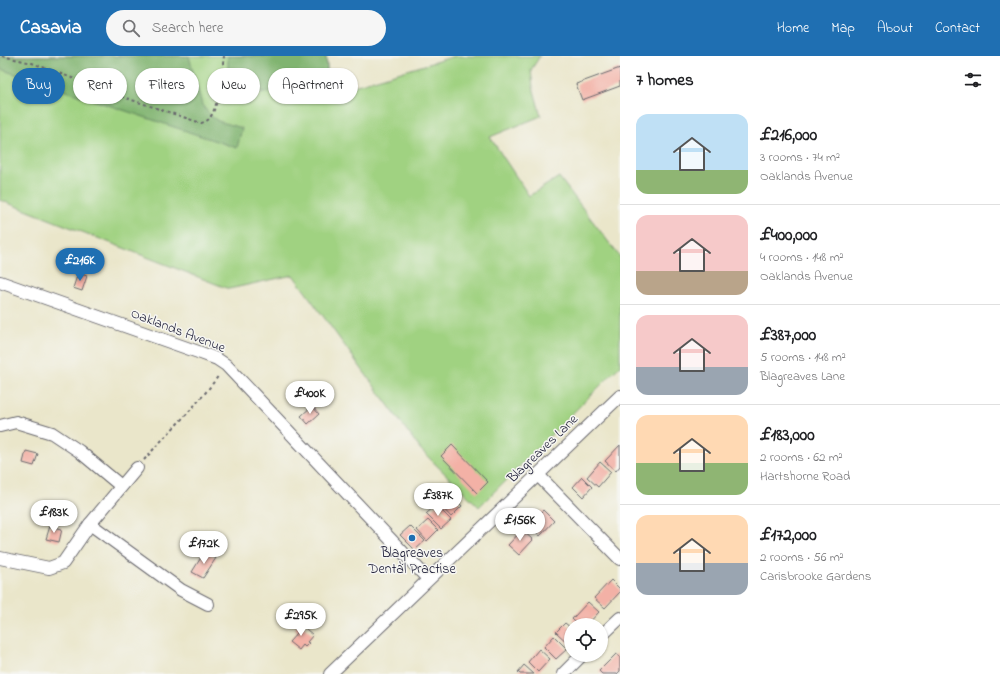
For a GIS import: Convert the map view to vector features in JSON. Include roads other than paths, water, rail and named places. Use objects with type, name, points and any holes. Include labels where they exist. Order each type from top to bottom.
[{"type":"street","name":"Oaklands Avenue","points":[[0,282],[201,353],[217,359],[226,365],[428,579]]},
{"type":"street","name":"Blagreaves Lane","points":[[330,674],[620,396]]},
{"type":"street","points":[[0,426],[16,422],[52,433],[78,451],[121,486]]},
{"type":"street","points":[[0,558],[48,568],[63,563],[90,524],[137,468]]},
{"type":"street","points":[[538,475],[620,559]]},
{"type":"street","points":[[90,524],[181,590],[208,604]]},
{"type":"street","points":[[608,629],[620,618]]},
{"type":"street","points":[[563,674],[575,662]]},
{"type":"place","name":"Blagreaves Dental Practise","points":[[412,538]]}]
